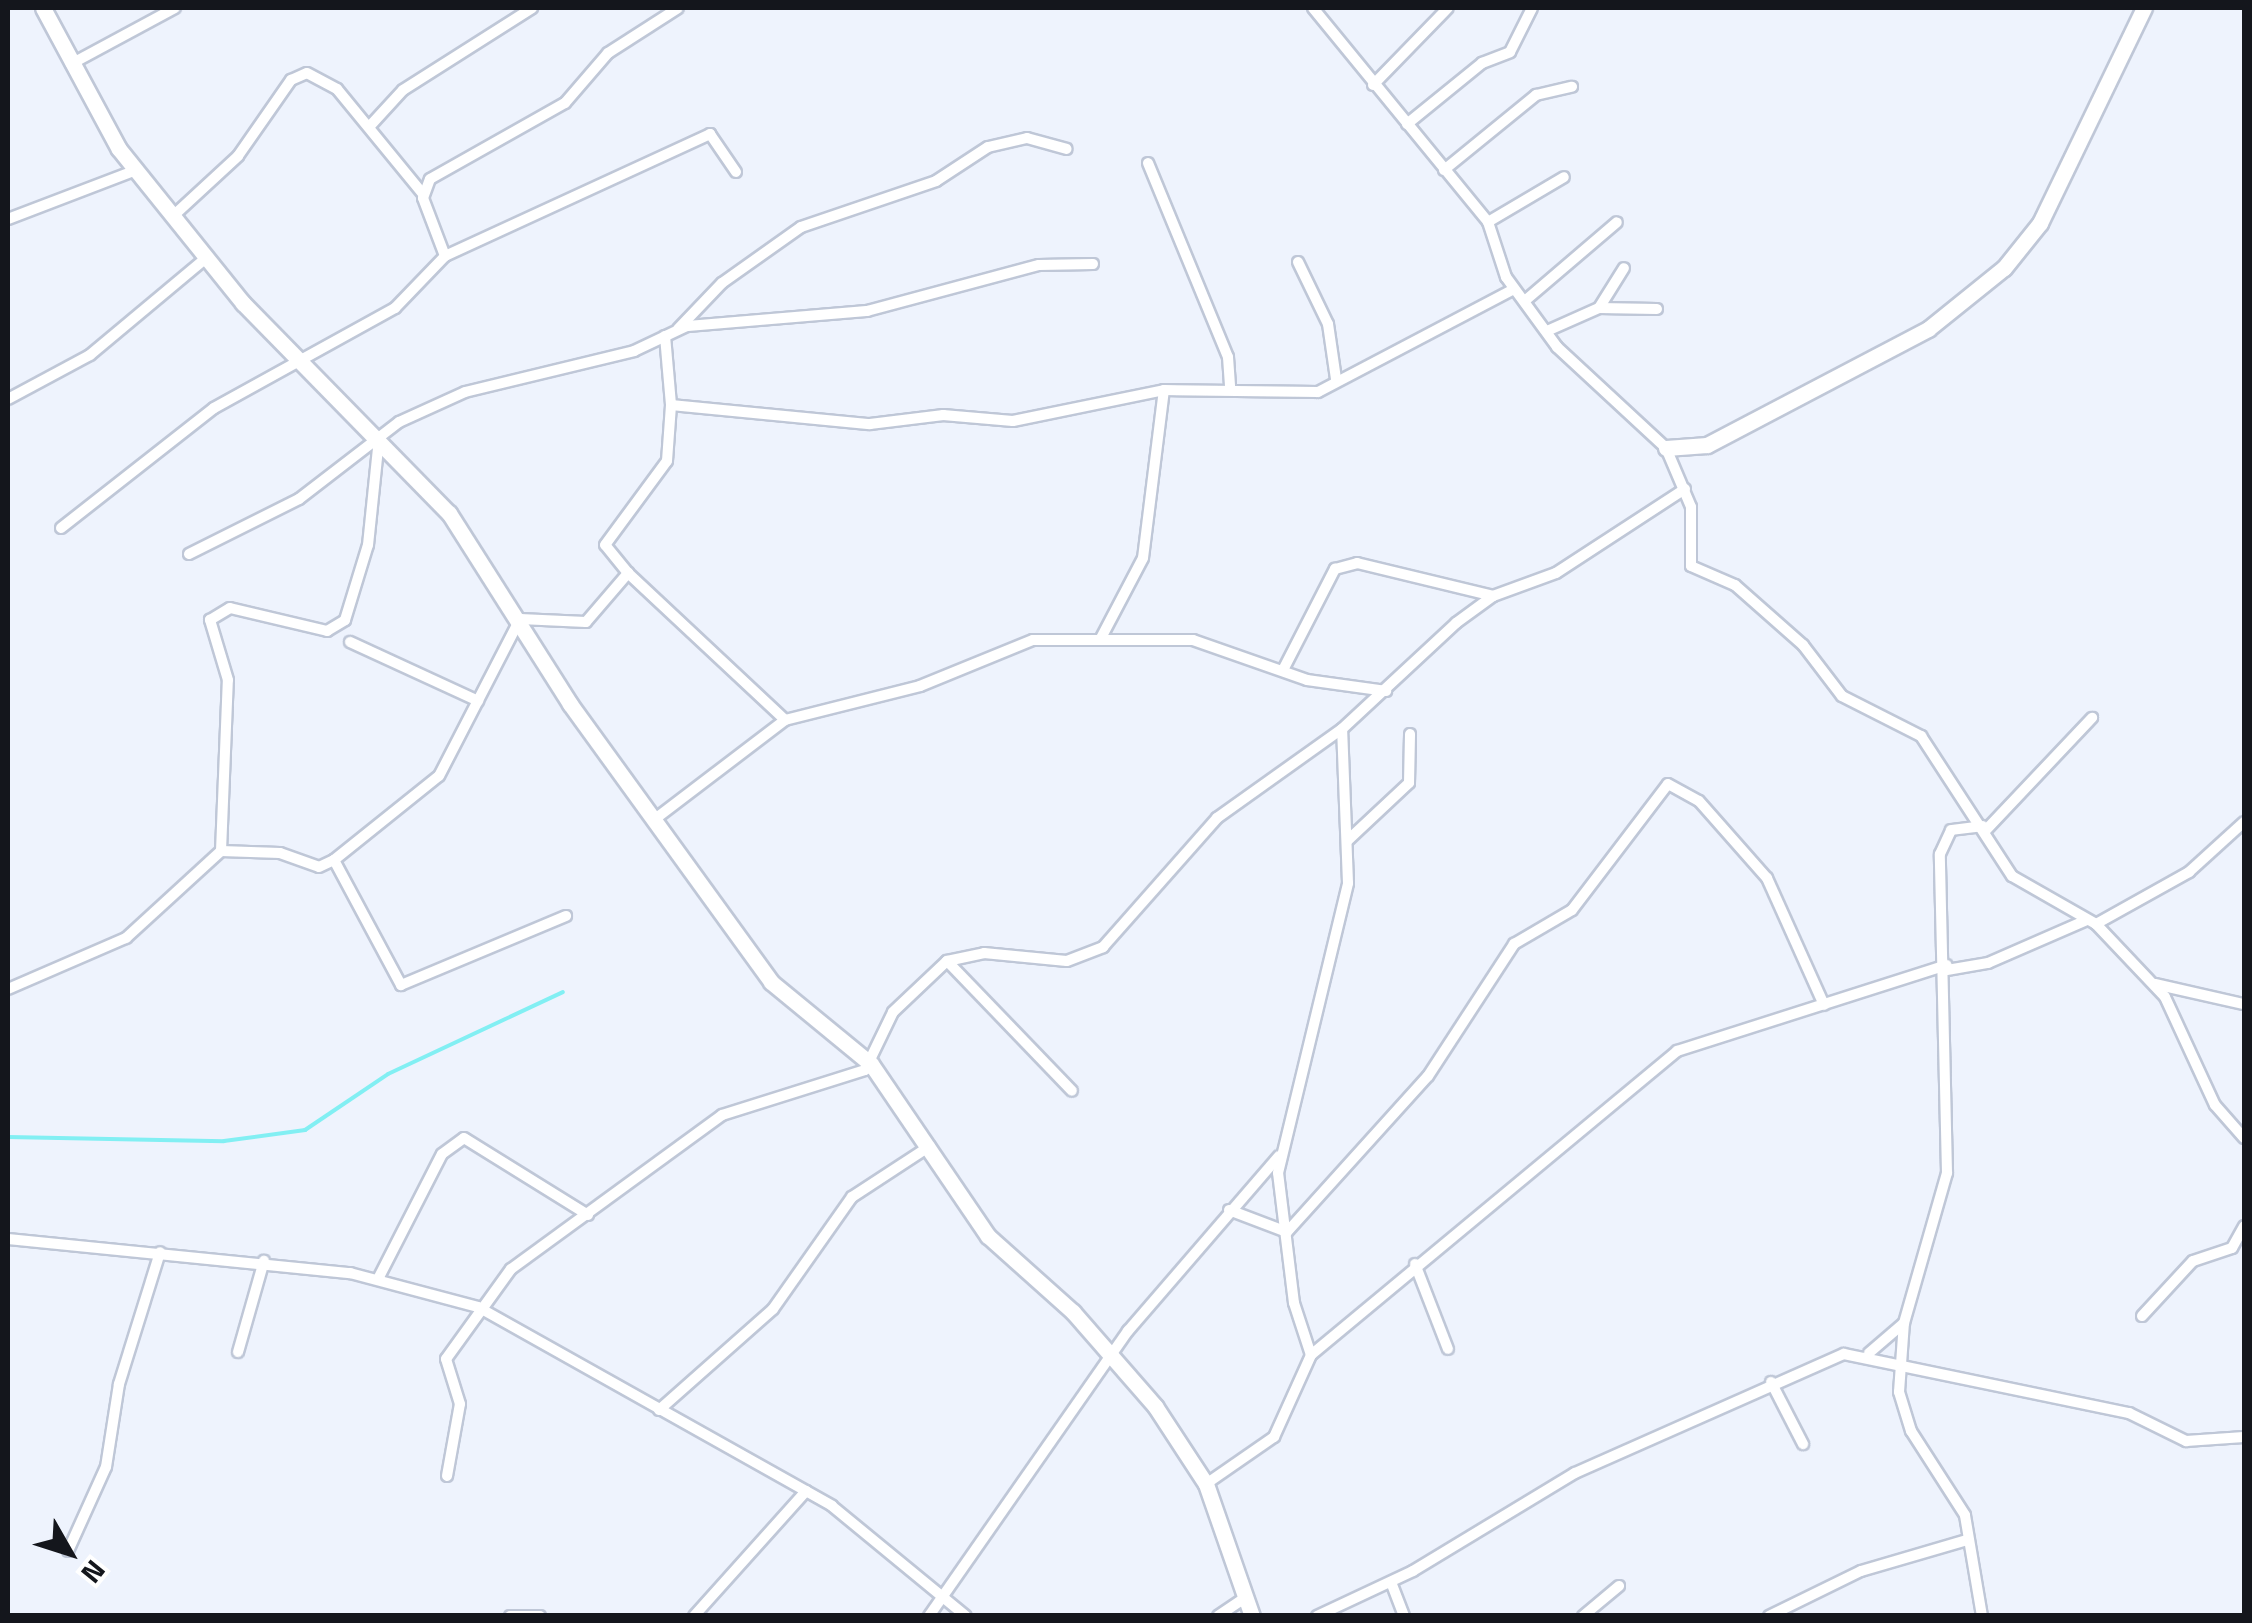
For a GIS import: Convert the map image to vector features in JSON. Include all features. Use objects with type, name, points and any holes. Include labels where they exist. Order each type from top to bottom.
[{"type":"street","points":[[42,8],[69,66],[136,170],[205,259],[380,436],[449,513],[520,619],[570,704],[659,816],[771,982],[871,1064],[988,1236],[1111,1354],[1206,1484],[1252,1616]]},
{"type":"street","points":[[69,66],[176,8]]},
{"type":"street","points":[[369,127],[403,90],[532,8]]},
{"type":"street","points":[[422,193],[449,166],[579,92],[608,53],[678,8]]},
{"type":"street","points":[[1314,8],[1488,222],[1514,289],[1527,299],[1547,331],[1666,448],[1685,489],[1690,566],[1735,586],[1803,645],[1842,696],[1921,736],[2012,876],[2092,922],[2155,984],[2215,1105],[2244,1138]]},
{"type":"street","points":[[1373,84],[1448,8]]},
{"type":"street","points":[[1407,124],[1482,63],[1510,52],[1532,8]]},
{"type":"street","points":[[1666,448],[1707,444],[1928,329],[2004,268],[2040,223],[2144,8]]},
{"type":"street","points":[[172,217],[238,156],[298,74],[324,77],[422,193],[445,256]]},
{"type":"street","points":[[1444,170],[1536,95],[1572,87]]},
{"type":"street","points":[[61,528],[214,408],[395,308],[445,256],[710,134],[736,172]]},
{"type":"street","points":[[785,720],[628,572],[605,545],[667,461],[671,334],[722,282],[801,227],[936,181],[988,148],[1026,138],[1067,149]]},
{"type":"street","points":[[1148,163],[1228,357],[1230,387]]},
{"type":"street","points":[[8,219],[136,170]]},
{"type":"street","points":[[1488,222],[1564,177]]},
{"type":"street","points":[[1527,299],[1618,222]]},
{"type":"street","points":[[8,398],[90,355],[205,259]]},
{"type":"street","points":[[1298,262],[1328,324],[1336,379]]},
{"type":"street","points":[[189,554],[299,499],[380,436],[465,392],[671,334],[867,311],[1039,266],[1093,264]]},
{"type":"street","points":[[1599,308],[1624,268]]},
{"type":"street","points":[[670,405],[858,424],[943,415],[1013,421],[1164,390],[1230,387],[1318,392],[1336,379],[1514,289]]},
{"type":"street","points":[[1547,331],[1599,308],[1657,309]]},
{"type":"street","points":[[1101,638],[1143,558],[1164,390]]},
{"type":"street","points":[[8,990],[126,938],[221,850],[228,680],[210,620],[230,608],[327,631],[344,620],[368,546],[380,436]]},
{"type":"street","points":[[446,1476],[460,1404],[446,1358],[478,1307],[511,1269],[722,1115],[871,1064],[893,1012],[948,961],[1090,954],[1218,818],[1342,729],[1493,596],[1556,573],[1685,489]]},
{"type":"street","points":[[1284,670],[1334,569],[1357,563],[1493,596]]},
{"type":"street","points":[[520,619],[586,622],[628,572]]},
{"type":"street","points":[[221,850],[280,853],[318,867],[334,860],[439,776],[520,619]]},
{"type":"street","points":[[659,816],[785,720],[920,686],[1010,644],[1101,638],[1193,640],[1284,670],[1387,691]]},
{"type":"street","points":[[350,642],[478,702]]},
{"type":"street","points":[[1982,1616],[1958,1498],[1903,1413],[1900,1366],[1904,1323],[1946,1172],[1943,838],[1984,828],[2092,718]]},
{"type":"street","points":[[1312,1355],[1287,1232],[1280,1155],[1348,884],[1342,729]]},
{"type":"street","points":[[1347,841],[1409,782],[1410,734]]},
{"type":"street","points":[[1287,1232],[1428,1076],[1514,944],[1572,910],[1668,784],[1699,801],[1766,878],[1824,1004]]},
{"type":"street","points":[[1206,1484],[1274,1437],[1312,1355],[1415,1264],[1677,1051],[1947,968],[1988,964],[2092,922],[2189,872],[2244,822]]},
{"type":"street","points":[[334,860],[401,984],[566,916]]},
{"type":"street","points":[[948,961],[1072,1090]]},
{"type":"street","points":[[2155,984],[2244,1004]]},
{"type":"street","points":[[378,1279],[442,1154],[464,1138],[588,1215]]},
{"type":"street","points":[[659,1410],[773,1309],[852,1197],[930,1146]]},
{"type":"street","points":[[929,1616],[1111,1354],[1280,1155]]},
{"type":"street","points":[[1230,1210],[1287,1232]]},
{"type":"street","points":[[2142,1316],[2193,1261],[2232,1248],[2244,1226]]},
{"type":"street","points":[[8,1239],[264,1261],[378,1279],[478,1307],[806,1491],[873,1533],[966,1616]]},
{"type":"street","points":[[68,1551],[106,1467],[119,1384],[160,1252]]},
{"type":"street","points":[[238,1352],[264,1261]]},
{"type":"street","points":[[1415,1264],[1448,1348]]},
{"type":"street","points":[[1317,1616],[1391,1582],[1576,1473],[1770,1382],[1868,1354],[1904,1323]]},
{"type":"street","points":[[1868,1354],[1900,1366],[2129,1413],[2186,1441],[2244,1437]]},
{"type":"street","points":[[1770,1382],[1802,1444]]},
{"type":"street","points":[[694,1616],[806,1491]]},
{"type":"street","points":[[1769,1616],[1861,1571],[1967,1540]]},
{"type":"street","points":[[1391,1582],[1404,1616]]},
{"type":"street","points":[[1583,1616],[1619,1586]]},
{"type":"street","points":[[1218,1616],[1246,1598]]},
{"type":"street","points":[[510,1616],[540,1616]]},
{"type":"waterway","points":[[8,1137],[224,1141],[305,1130],[388,1074],[563,992]]}]
